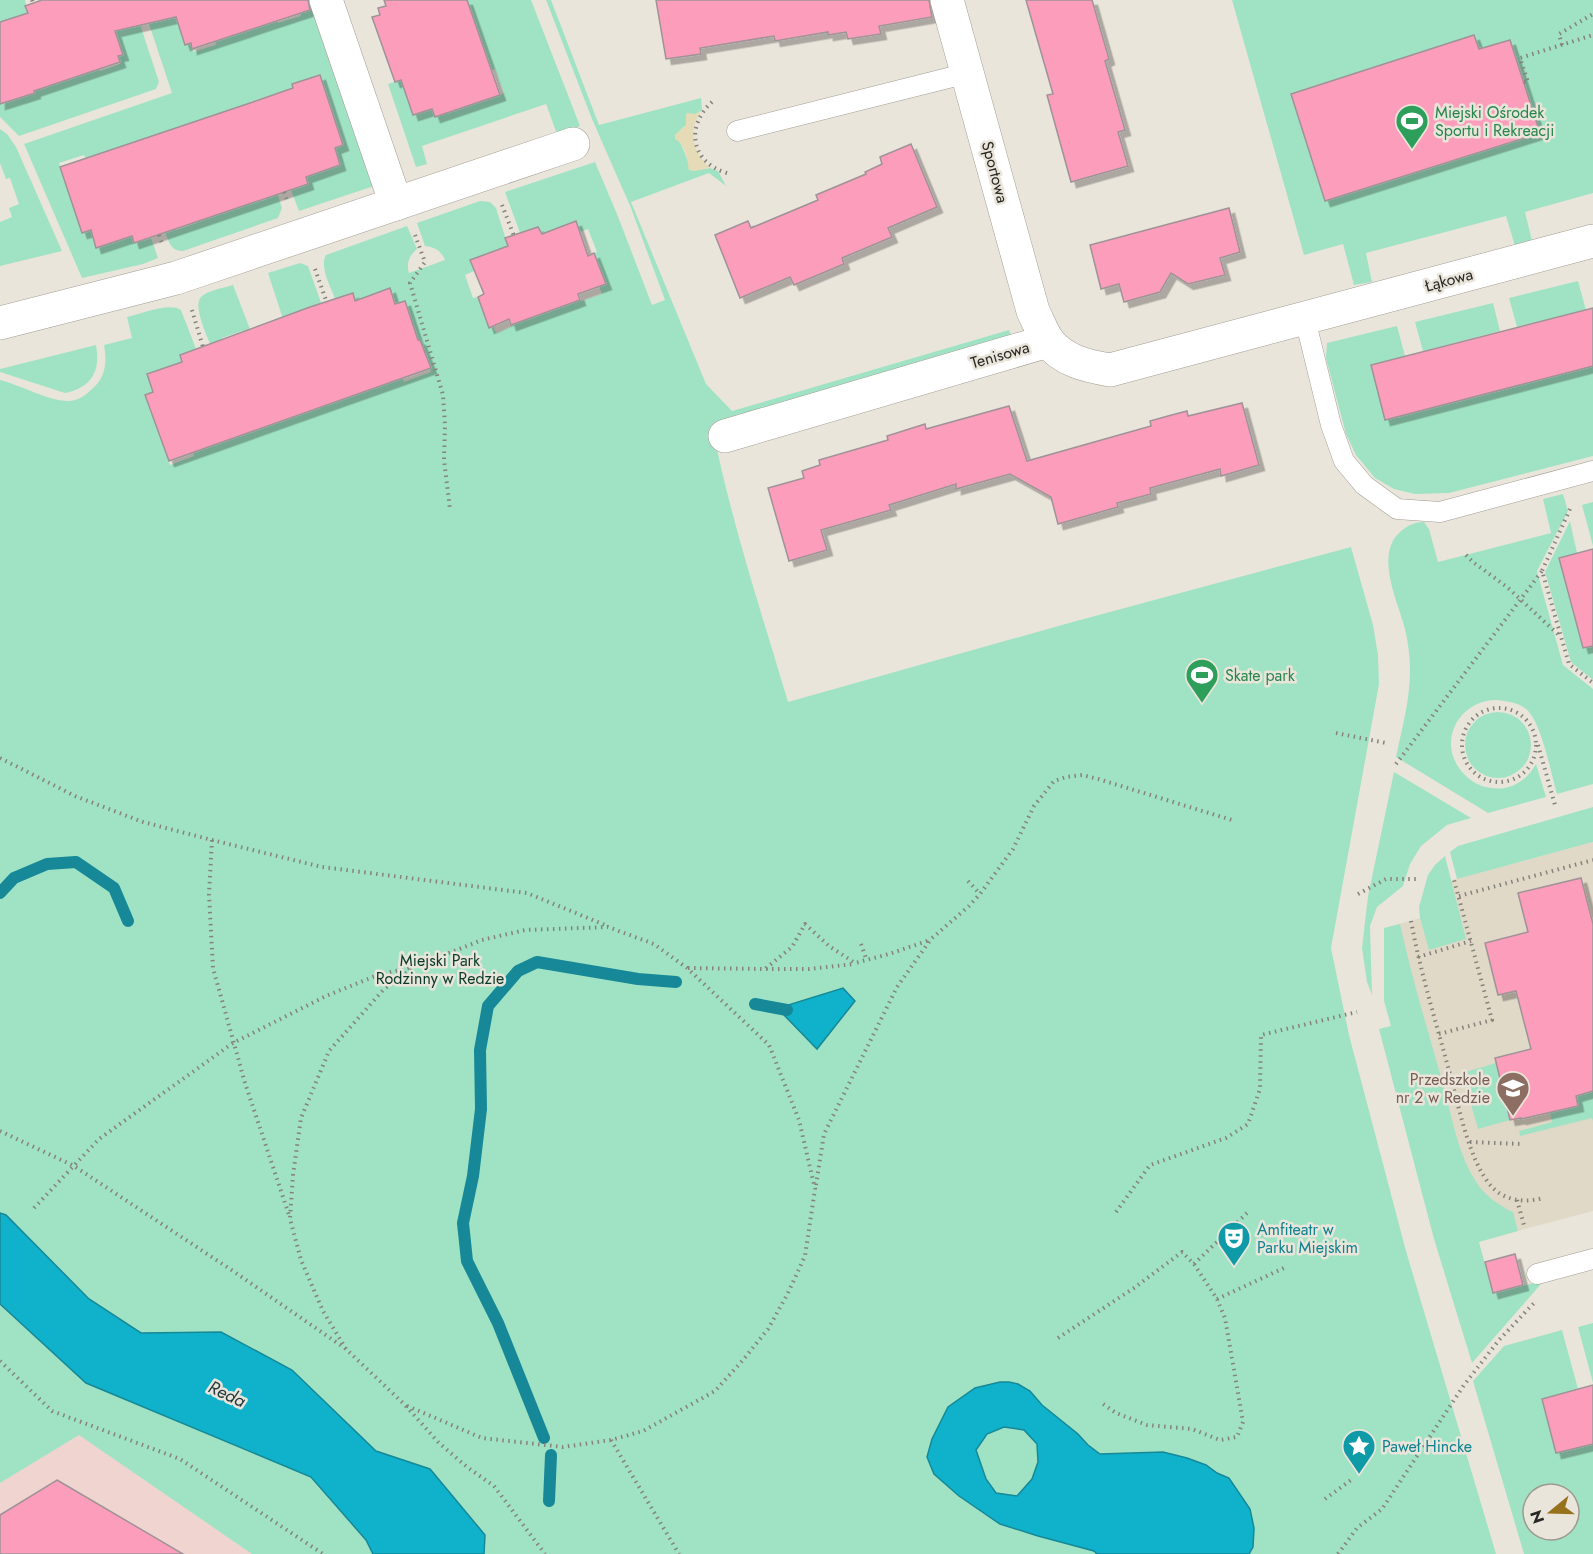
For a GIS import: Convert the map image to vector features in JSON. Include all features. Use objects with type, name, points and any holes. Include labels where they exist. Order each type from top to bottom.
[{"type":"street","points":[[326,0],[396,204]]},
{"type":"street","name":"Sportowa","points":[[947,0],[1033,311],[1048,341]]},
{"type":"street","points":[[0,323],[176,278],[573,144]]},
{"type":"street","name":"Łąkowa","points":[[1305,319],[1593,241]]},
{"type":"street","name":"Tenisowa","points":[[725,436],[1048,341],[1068,359],[1090,367],[1110,370],[1305,319]]},
{"type":"lane","points":[[736,131],[968,73]]},
{"type":"lane","points":[[1305,319],[1331,425],[1344,461],[1364,485],[1397,509],[1440,512],[1593,471]]},
{"type":"lane","points":[[1543,1272],[1593,1260]]},
{"type":"path","points":[[1562,45],[1559,33],[1593,14]]},
{"type":"path","points":[[1524,82],[1528,82],[1520,58],[1593,36]]},
{"type":"path","points":[[712,102],[700,115],[695,129],[697,147],[711,167],[727,173]]},
{"type":"path","points":[[500,200],[514,236]]},
{"type":"path","points":[[414,230],[425,262],[410,283],[443,395],[444,460],[450,509]]},
{"type":"path","points":[[313,264],[327,303]]},
{"type":"path","points":[[190,306],[203,347]]},
{"type":"path","points":[[1396,764],[1542,571],[1572,503]]},
{"type":"path","points":[[1467,555],[1473,562],[1508,587],[1561,638]]},
{"type":"path","points":[[1542,571],[1569,664],[1593,683]]},
{"type":"path","points":[[1535,734],[1537,746],[1535,757],[1521,776],[1510,781],[1498,783],[1477,775],[1468,766],[1464,755],[1462,742],[1466,730],[1472,720],[1483,711],[1495,708],[1508,709],[1520,714],[1535,734],[1555,805]]},
{"type":"path","points":[[1336,733],[1386,743]]},
{"type":"path","points":[[0,758],[75,796],[143,822],[322,867],[527,893],[654,944],[687,968],[769,1045],[799,1120],[815,1189]]},
{"type":"path","points":[[405,1405],[482,1438],[563,1447],[610,1440],[644,1431],[715,1391],[768,1329],[805,1256],[824,1134],[897,987],[931,939],[980,894],[1013,849],[1034,806],[1054,781],[1082,775],[1232,820]]},
{"type":"path","points":[[212,840],[209,894],[213,968],[245,1083],[301,1260],[323,1311],[346,1349]]},
{"type":"path","points":[[1459,896],[1593,860]]},
{"type":"path","points":[[1358,894],[1386,879],[1417,879]]},
{"type":"path","points":[[1439,1034],[1492,1020],[1454,880]]},
{"type":"path","points":[[968,881],[980,894]]},
{"type":"path","points":[[1411,921],[1418,957],[1439,1034],[1470,1142],[1483,1176],[1493,1189],[1506,1196],[1530,1201],[1543,1198]]},
{"type":"path","points":[[765,969],[792,947],[805,924],[829,946],[855,963]]},
{"type":"path","points":[[34,1208],[99,1139],[233,1043],[326,996],[378,975],[417,966],[482,940],[525,930],[608,927]]},
{"type":"path","points":[[687,968],[809,969],[867,961],[931,939]]},
{"type":"path","points":[[1418,957],[1471,941]]},
{"type":"path","points":[[861,944],[867,961]]},
{"type":"path","points":[[290,1220],[293,1175],[301,1118],[329,1051],[384,989],[417,966]]},
{"type":"path","points":[[1116,1212],[1150,1165],[1226,1138],[1248,1124],[1260,1089],[1261,1035],[1357,1012]]},
{"type":"path","points":[[0,1131],[74,1166],[346,1349],[405,1405],[439,1443],[466,1467],[494,1486],[545,1554]]},
{"type":"path","points":[[1470,1142],[1522,1144]]},
{"type":"path","points":[[1517,1200],[1525,1229]]},
{"type":"path","points":[[1194,1264],[1248,1212]]},
{"type":"path","points":[[1058,1338],[1134,1288],[1182,1252],[1194,1264],[1217,1299],[1225,1318],[1243,1422],[1236,1437],[1220,1440],[1192,1429],[1147,1425],[1116,1413],[1103,1404]]},
{"type":"path","points":[[1217,1299],[1284,1268]]},
{"type":"path","points":[[1338,1554],[1358,1528],[1382,1509],[1464,1385],[1499,1340],[1540,1297],[1543,1272]]},
{"type":"path","points":[[0,1361],[52,1411],[180,1459],[322,1554]]},
{"type":"path","points":[[610,1440],[680,1554]]},
{"type":"path","points":[[1325,1499],[1352,1480]]},
{"type":"shaded area","name":"Przedszkole nr 2 w Redzie","points":[[1593,842],[1593,1211],[1479,1241],[1384,928],[1428,916],[1434,885]]},
{"type":"shaded area","points":[[79,1434],[252,1554],[0,1554],[0,1483]]},
{"type":"green space","points":[[0,0],[25,0],[28,13],[0,22]]},
{"type":"green space","points":[[132,0],[159,82],[156,89],[19,136],[0,117],[0,74],[14,100],[34,93],[34,91],[120,64],[118,56],[123,54],[113,25]]},
{"type":"green space","points":[[141,0],[176,17],[185,45],[191,43],[193,52],[216,45],[215,41],[277,21],[278,23],[301,16],[298,8],[301,0],[317,0],[380,184],[299,211],[291,190],[306,177],[340,164],[335,148],[343,145],[320,75],[292,84],[293,88],[250,102],[253,112],[236,108],[86,159],[84,155],[59,163],[82,233],[91,230],[96,248],[132,236],[135,243],[151,238],[158,258],[143,264],[82,278],[24,144],[172,93]]},
{"type":"green space","points":[[467,0],[531,0],[580,126],[557,134],[546,104],[422,146],[427,164],[416,167],[388,84],[401,80],[413,115],[432,109],[435,117],[454,111],[454,108],[504,93],[495,69],[491,70]]},
{"type":"green space","name":"Miejski Park Rodzinny w Redzie","points":[[546,0],[551,0],[599,125],[701,98],[702,110],[687,119],[686,125],[675,135],[693,171],[710,168],[718,171],[726,186],[709,173],[631,202],[706,384],[732,411],[1009,330],[1011,335],[712,425],[737,530],[788,702],[1351,547],[1373,625],[1378,655],[1379,684],[1331,948],[1349,1035],[1406,1251],[1496,1554],[458,1554],[147,1347],[0,1241],[0,380],[60,400],[78,399],[90,391],[101,379],[105,363],[104,345],[132,338],[127,317],[169,307],[181,310],[196,349],[180,355],[182,362],[147,374],[153,392],[145,395],[151,414],[155,413],[159,435],[170,465],[194,456],[193,452],[403,378],[404,382],[431,372],[420,340],[416,341],[395,304],[390,288],[355,301],[352,293],[335,299],[325,271],[326,255],[407,226],[417,249],[409,260],[409,273],[445,260],[437,250],[425,246],[417,223],[480,201],[490,202],[496,208],[508,246],[470,260],[474,271],[465,275],[473,298],[478,297],[489,328],[493,326],[496,333],[511,325],[602,294],[599,286],[605,284],[594,253],[597,252],[588,229],[580,232],[576,221],[542,234],[538,227],[520,233],[505,192],[595,162],[652,305],[665,300],[631,208],[592,119]]},
{"type":"green space","name":"Miejski Ośrodek Sportu i Rekreacji","points":[[1232,0],[1593,0],[1593,193],[1525,212],[1532,241],[1515,246],[1506,216],[1366,253],[1372,282],[1354,285],[1343,244],[1304,255]]},
{"type":"green space","points":[[0,129],[7,134],[16,147],[62,251],[0,266],[0,222],[12,217],[9,208],[19,204],[10,178],[6,179],[0,163]]},
{"type":"green space","points":[[275,186],[282,208],[278,218],[183,251],[178,251],[169,243],[163,225],[173,221],[176,230],[196,223],[193,214],[244,197],[247,205],[267,199],[264,190]]},
{"type":"green space","points":[[300,263],[308,266],[324,311],[285,325],[268,273]]},
{"type":"green space","points":[[1578,281],[1586,310],[1517,327],[1509,298]]},
{"type":"green space","points":[[233,285],[253,337],[245,340],[242,331],[222,338],[224,347],[213,351],[200,315],[199,301],[208,293]]},
{"type":"green space","points":[[1493,303],[1500,331],[1423,351],[1415,322]]},
{"type":"green space","points":[[1397,326],[1405,356],[1371,365],[1385,420],[1593,366],[1593,456],[1449,493],[1415,494],[1394,489],[1375,478],[1356,455],[1346,434],[1326,358],[1327,343]]},
{"type":"green space","points":[[96,345],[97,363],[92,377],[74,391],[65,393],[0,372],[0,369]]},
{"type":"green space","points":[[1563,494],[1568,511],[1537,571],[1563,665],[1593,689],[1593,784],[1557,794],[1542,739],[1529,712],[1511,702],[1485,701],[1468,710],[1461,717],[1452,734],[1452,752],[1458,767],[1476,783],[1491,788],[1505,788],[1518,783],[1536,764],[1546,797],[1488,813],[1396,757],[1407,703],[1410,665],[1405,629],[1390,580],[1389,554],[1392,543],[1399,533],[1410,525],[1420,522],[1424,522],[1429,529],[1438,562],[1551,533],[1543,499]]},
{"type":"green space","points":[[1593,502],[1593,546],[1582,505]]},
{"type":"green space","points":[[1570,521],[1577,553],[1559,558],[1573,613],[1593,608],[1593,680],[1571,662],[1545,572]]},
{"type":"green space","points":[[1498,712],[1511,715],[1521,722],[1528,732],[1531,745],[1528,758],[1521,768],[1511,775],[1498,778],[1485,775],[1475,768],[1468,758],[1465,745],[1468,732],[1475,722],[1485,715]]},
{"type":"green space","points":[[1394,772],[1471,818],[1447,825],[1421,846],[1410,864],[1403,886],[1377,907],[1370,926],[1372,995],[1367,982],[1362,948],[1368,896]]},
{"type":"green space","points":[[1593,807],[1593,842],[1457,879],[1450,852],[1458,846]]},
{"type":"green space","points":[[1445,856],[1466,939],[1429,950],[1419,907],[1428,875]]},
{"type":"green space","points":[[1400,924],[1420,1004],[1464,1157],[1482,1190],[1513,1212],[1518,1231],[1479,1242],[1493,1293],[1538,1282],[1541,1284],[1472,1363],[1434,1239],[1379,1029],[1391,1026],[1384,1001],[1384,928]]},
{"type":"green space","points":[[1496,1063],[1510,1120],[1478,1129],[1462,1073]]},
{"type":"green space","points":[[1593,1091],[1593,1121],[1592,1118],[1520,1136],[1519,1131],[1552,1122],[1550,1113],[1578,1106],[1576,1096]]},
{"type":"green space","points":[[0,1305],[86,1383],[311,1477],[366,1540],[373,1554],[252,1554],[79,1435],[0,1483]]},
{"type":"green space","points":[[1593,1323],[1593,1383],[1578,1327]]},
{"type":"green space","points":[[1562,1330],[1578,1389],[1542,1399],[1556,1453],[1593,1444],[1593,1554],[1524,1554],[1473,1381],[1504,1346]]},
{"type":"sand","points":[[702,110],[693,133],[699,155],[710,168],[693,171],[689,170],[685,152],[682,145],[675,139],[675,135],[686,125],[687,113],[696,114]]},
{"type":"water","points":[[843,988],[855,1001],[817,1049],[784,1015],[788,1005]]},
{"type":"water","name":"Reda","points":[[0,1213],[6,1215],[89,1299],[141,1333],[221,1332],[292,1370],[376,1451],[430,1469],[485,1535],[484,1554],[373,1554],[366,1540],[311,1477],[86,1383],[0,1304]]},
{"type":"water","points":[[1000,1382],[1018,1384],[1030,1391],[1042,1405],[1100,1454],[1163,1452],[1206,1465],[1229,1478],[1250,1509],[1254,1528],[1253,1547],[1249,1554],[1097,1554],[1094,1551],[1000,1524],[959,1496],[934,1474],[927,1457],[932,1439],[948,1407],[975,1388]],"holes":[[[1004,1427],[1024,1430],[1037,1444],[1038,1462],[1032,1479],[1017,1496],[996,1493],[986,1479],[976,1450],[987,1434]]]},
{"type":"building","points":[[42,0],[308,0],[310,10],[192,49],[191,43],[185,45],[176,17],[115,31],[123,55],[118,56],[120,62],[0,104],[0,22],[28,13],[25,6]]},
{"type":"building","points":[[384,0],[467,0],[500,95],[435,117],[432,109],[413,115],[401,80],[395,82],[372,17],[380,15],[378,8],[386,6]]},
{"type":"building","points":[[656,0],[929,0],[932,17],[879,26],[881,34],[848,39],[846,32],[828,35],[828,32],[775,41],[774,36],[700,48],[701,54],[666,59]]},
{"type":"building","points":[[1026,0],[1092,0],[1109,59],[1105,61],[1125,130],[1118,132],[1128,166],[1071,182],[1047,95],[1053,94]]},
{"type":"building","points":[[1474,35],[1479,49],[1510,40],[1540,133],[1325,201],[1291,94]]},
{"type":"building","points":[[320,75],[343,145],[335,148],[340,165],[306,177],[308,184],[134,243],[132,236],[96,248],[91,230],[82,233],[60,167],[293,88],[292,84]]},
{"type":"building","points":[[911,144],[937,207],[888,228],[892,237],[842,258],[844,264],[794,285],[790,277],[740,298],[715,235],[748,221],[751,228],[818,200],[816,195],[866,174],[865,172],[882,164],[880,157]]},
{"type":"building","points":[[1229,208],[1240,252],[1220,258],[1225,275],[1188,284],[1171,273],[1160,292],[1124,302],[1119,284],[1101,289],[1090,245]]},
{"type":"building","points":[[576,221],[588,256],[594,253],[606,284],[578,294],[580,300],[511,325],[509,319],[489,328],[478,297],[484,294],[470,260],[508,246],[505,238],[538,227],[542,234]]},
{"type":"building","points":[[390,288],[395,304],[405,301],[418,340],[420,340],[431,368],[169,461],[145,395],[153,392],[147,374],[182,362],[180,355],[310,307],[353,293],[355,301]]},
{"type":"building","points":[[1593,308],[1593,366],[1385,420],[1371,365]]},
{"type":"building","points":[[1242,403],[1259,465],[1221,476],[1220,469],[1150,488],[1151,494],[1117,503],[1118,507],[1058,524],[1051,497],[1010,474],[956,489],[956,484],[889,505],[891,510],[821,530],[827,550],[789,561],[768,488],[804,478],[802,471],[820,465],[819,460],[888,440],[887,436],[925,424],[926,429],[1009,406],[1027,461],[1151,426],[1150,421],[1168,416],[1187,411],[1188,416]]},
{"type":"building","points":[[1593,549],[1593,646],[1583,648],[1559,558]]},
{"type":"building","points":[[1581,878],[1593,924],[1593,1091],[1576,1096],[1578,1106],[1510,1120],[1495,1058],[1531,1049],[1516,991],[1498,995],[1485,943],[1528,932],[1518,893]]},
{"type":"building","points":[[1515,1254],[1523,1285],[1493,1293],[1485,1262]]},
{"type":"building","points":[[1593,1385],[1593,1444],[1556,1453],[1542,1399]]},
{"type":"building","points":[[57,1480],[183,1554],[0,1554],[0,1515]]},
{"type":"waterway","points":[[0,893],[14,878],[47,864],[76,862],[114,888],[128,921]]},
{"type":"waterway","points":[[544,1438],[498,1323],[467,1261],[463,1223],[473,1176],[481,1109],[480,1050],[488,1006],[518,971],[537,962],[638,979],[676,982]]},
{"type":"waterway","points":[[755,1004],[787,1010]]},
{"type":"waterway","points":[[549,1501],[551,1455]]},
{"type":"place","name":"Miejski Ośrodek Sportu i Rekreacji","points":[[1412,150]]},
{"type":"place","name":"Skate park","points":[[1202,704]]},
{"type":"place","name":"Przedszkole nr 2 w Redzie","points":[[1513,1117]]},
{"type":"place","name":"Amfiteatr w Parku Miejskim","points":[[1234,1267]]},
{"type":"place","name":"Paweł Hincke","points":[[1359,1475]]}]
